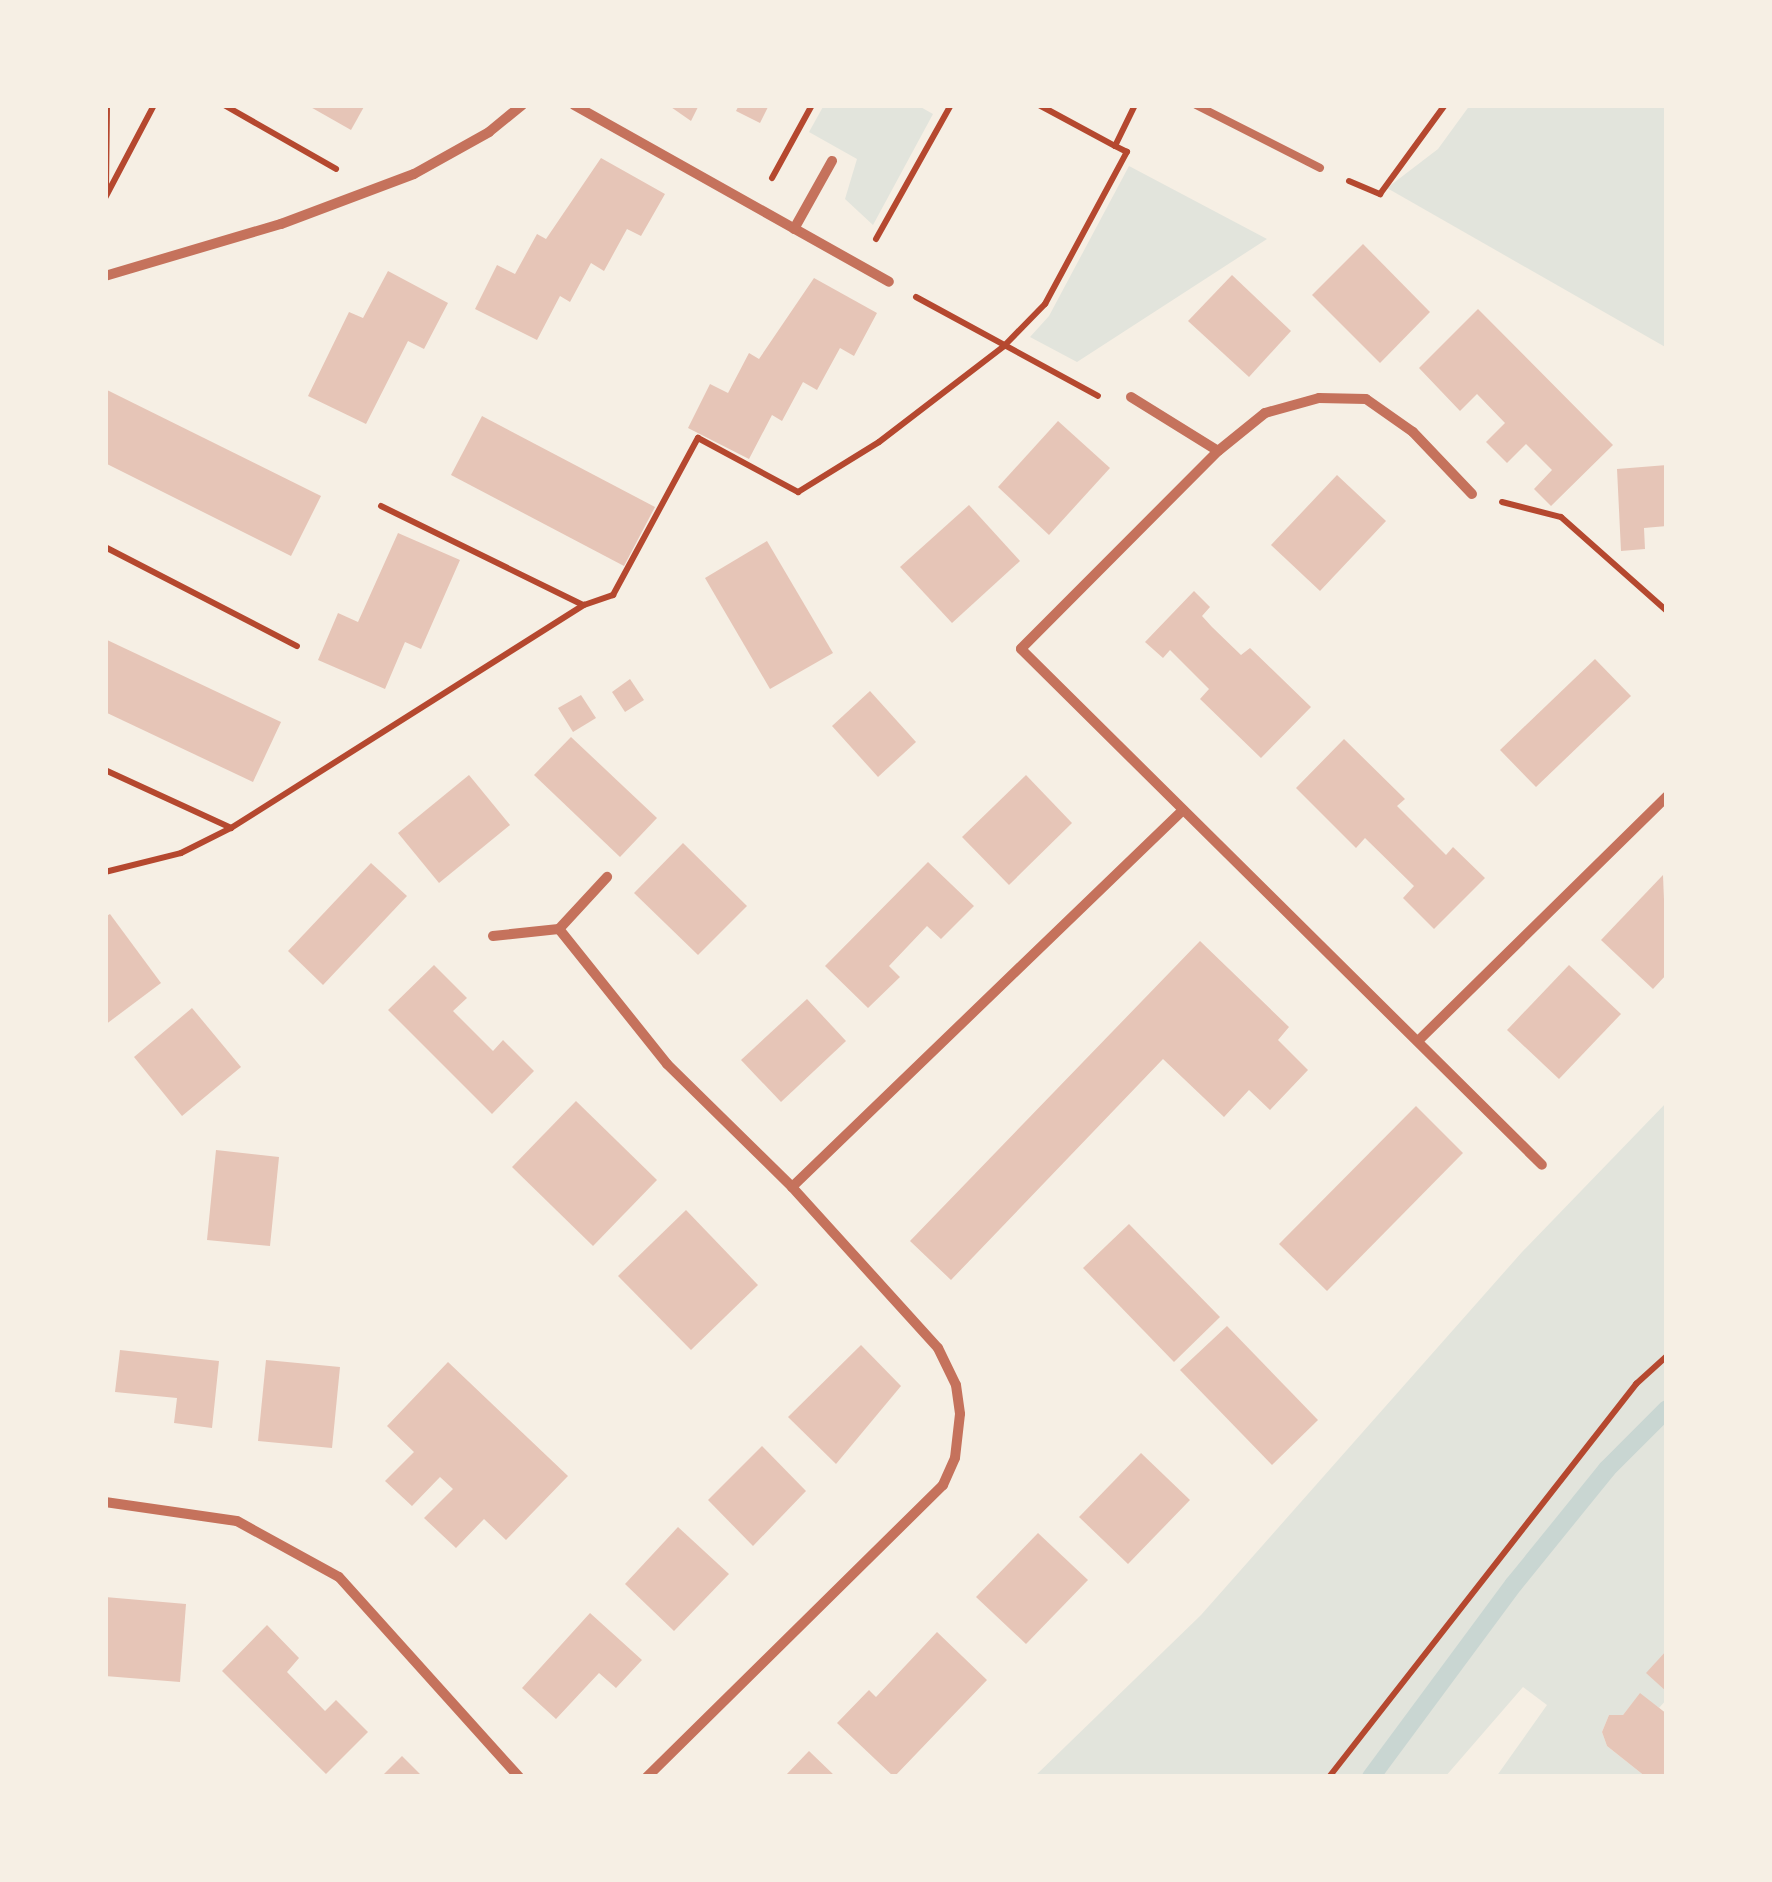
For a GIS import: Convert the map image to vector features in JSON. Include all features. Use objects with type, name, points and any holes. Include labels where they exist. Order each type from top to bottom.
[{"type":"street","points":[[105,276],[373,190],[489,132],[522,105]]},
{"type":"street","points":[[574,105],[888,282]]},
{"type":"street","points":[[794,229],[832,161]]},
{"type":"street","points":[[1131,397],[1218,450]]},
{"type":"street","points":[[1472,494],[1413,432],[1366,398],[1320,398],[1265,413],[1218,450],[1021,649],[1542,1165]]},
{"type":"street","points":[[1418,1040],[1667,796]]},
{"type":"street","points":[[792,1188],[1183,810]]},
{"type":"street","points":[[493,936],[559,930],[607,877]]},
{"type":"street","points":[[559,930],[667,1064],[792,1188],[938,1348],[956,1384],[955,1458],[943,1485],[648,1777]]},
{"type":"street","points":[[105,1502],[236,1522],[339,1577],[519,1777]]},
{"type":"lane","points":[[1196,105],[1320,168]]},
{"type":"path","points":[[105,195],[111,174],[107,105]]},
{"type":"path","points":[[105,195],[154,105]]},
{"type":"path","points":[[224,105],[373,190]]},
{"type":"path","points":[[756,207],[812,105]]},
{"type":"path","points":[[861,266],[951,105]]},
{"type":"path","points":[[105,872],[181,853],[231,828],[584,605],[613,595],[698,438],[798,492],[879,442],[1004,346],[1045,304],[1127,152],[1039,105]]},
{"type":"path","points":[[1114,146],[1135,105]]},
{"type":"path","points":[[1320,168],[1380,194],[1445,105]]},
{"type":"path","points":[[888,282],[1100,398],[1131,397]]},
{"type":"path","points":[[1472,494],[1561,517],[1667,611]]},
{"type":"path","points":[[381,506],[584,605]]},
{"type":"path","points":[[105,547],[297,646]]},
{"type":"path","points":[[105,770],[231,828]]},
{"type":"path","points":[[1329,1777],[1636,1384],[1667,1356]]},
{"type":"shaded area","points":[[824,105],[917,105],[933,114],[873,225],[845,199],[857,159],[809,132]]},
{"type":"shaded area","points":[[1470,105],[1667,105],[1667,348],[1387,188],[1438,149]]},
{"type":"shaded area","points":[[1129,166],[1267,239],[1077,362],[1030,337],[1049,316]]},
{"type":"shaded area","points":[[1667,1102],[1667,1699],[1659,1708],[1640,1694],[1623,1715],[1609,1715],[1602,1732],[1607,1746],[1646,1777],[1496,1777],[1547,1705],[1523,1687],[1445,1777],[1034,1777],[1201,1615],[1522,1252]]},
{"type":"building","points":[[307,105],[365,105],[351,130]]},
{"type":"building","points":[[668,105],[699,105],[691,121]]},
{"type":"building","points":[[739,105],[769,105],[760,123],[736,111]]},
{"type":"building","points":[[601,158],[665,194],[641,236],[627,229],[604,271],[591,263],[570,302],[560,296],[537,340],[475,309],[497,265],[515,274],[537,234],[546,239]]},
{"type":"building","points":[[1363,244],[1430,312],[1380,363],[1312,295]]},
{"type":"building","points":[[388,271],[448,303],[424,349],[408,341],[366,424],[308,396],[349,312],[363,318]]},
{"type":"building","points":[[1232,275],[1291,331],[1249,377],[1188,321]]},
{"type":"building","points":[[814,278],[877,313],[854,356],[840,348],[817,390],[803,382],[782,421],[772,415],[749,459],[688,428],[710,384],[728,393],[749,353],[759,359]]},
{"type":"building","points":[[1478,309],[1613,445],[1551,506],[1534,489],[1552,470],[1526,444],[1507,463],[1486,442],[1505,423],[1477,394],[1460,411],[1419,368]]},
{"type":"building","points":[[105,389],[321,496],[291,556],[105,463]]},
{"type":"building","points":[[482,416],[655,507],[624,566],[451,475]]},
{"type":"building","points":[[1058,421],[1110,468],[1049,535],[998,487]]},
{"type":"building","points":[[1667,465],[1667,526],[1644,528],[1645,549],[1621,551],[1617,469]]},
{"type":"building","points":[[1337,475],[1386,521],[1320,591],[1271,545]]},
{"type":"building","points":[[969,505],[1020,561],[952,623],[900,567]]},
{"type":"building","points":[[398,533],[460,560],[421,649],[405,642],[385,689],[318,660],[338,613],[358,622]]},
{"type":"building","points":[[767,541],[833,653],[770,689],[705,578]]},
{"type":"building","points":[[1194,591],[1210,607],[1202,616],[1212,627],[1241,655],[1250,648],[1311,707],[1261,758],[1200,699],[1209,689],[1170,650],[1163,658],[1145,642]]},
{"type":"building","points":[[105,639],[281,722],[253,782],[105,712]]},
{"type":"building","points":[[1595,659],[1631,696],[1536,787],[1500,750]]},
{"type":"building","points":[[630,679],[644,700],[625,712],[612,692]]},
{"type":"building","points":[[870,691],[916,742],[878,777],[832,726]]},
{"type":"building","points":[[581,695],[596,718],[573,732],[558,708]]},
{"type":"building","points":[[571,737],[657,818],[620,857],[534,775]]},
{"type":"building","points":[[1344,739],[1405,799],[1397,806],[1446,855],[1453,847],[1485,878],[1434,929],[1403,898],[1414,886],[1365,838],[1356,848],[1296,788]]},
{"type":"building","points":[[469,775],[510,825],[439,883],[398,833]]},
{"type":"building","points":[[1026,775],[1072,823],[1009,885],[962,837]]},
{"type":"building","points":[[683,843],[747,906],[698,955],[634,893]]},
{"type":"building","points":[[928,862],[974,906],[941,939],[927,926],[889,966],[900,977],[868,1008],[825,966]]},
{"type":"building","points":[[371,863],[407,896],[323,985],[288,951]]},
{"type":"building","points":[[1663,875],[1667,974],[1653,989],[1601,940]]},
{"type":"building","points":[[110,914],[161,983],[105,1025],[105,917]]},
{"type":"building","points":[[1200,941],[1289,1027],[1278,1040],[1308,1070],[1270,1110],[1249,1090],[1224,1117],[1163,1059],[951,1280],[910,1241]]},
{"type":"building","points":[[434,965],[467,998],[453,1011],[493,1051],[503,1040],[534,1071],[492,1114],[388,1010]]},
{"type":"building","points":[[1569,965],[1621,1014],[1559,1079],[1507,1030]]},
{"type":"building","points":[[807,999],[846,1041],[781,1102],[741,1060]]},
{"type":"building","points":[[192,1008],[241,1067],[182,1116],[134,1057]]},
{"type":"building","points":[[576,1101],[657,1180],[593,1246],[512,1167]]},
{"type":"building","points":[[1416,1106],[1463,1153],[1327,1291],[1279,1244]]},
{"type":"building","points":[[216,1150],[279,1157],[270,1246],[207,1240]]},
{"type":"building","points":[[686,1210],[758,1285],[691,1350],[618,1276]]},
{"type":"building","points":[[1129,1224],[1220,1317],[1174,1362],[1083,1268]]},
{"type":"building","points":[[1227,1326],[1318,1420],[1272,1465],[1180,1370]]},
{"type":"building","points":[[861,1345],[901,1386],[836,1464],[788,1417]]},
{"type":"building","points":[[120,1350],[219,1361],[212,1428],[174,1423],[177,1398],[115,1392]]},
{"type":"building","points":[[266,1360],[340,1367],[332,1448],[258,1441]]},
{"type":"building","points":[[448,1362],[568,1476],[506,1540],[484,1519],[456,1548],[424,1518],[453,1489],[440,1477],[412,1506],[385,1481],[414,1452],[387,1426]]},
{"type":"building","points":[[762,1446],[806,1491],[753,1546],[708,1500]]},
{"type":"building","points":[[1141,1453],[1190,1500],[1128,1564],[1079,1517]]},
{"type":"building","points":[[678,1527],[729,1574],[674,1631],[625,1584]]},
{"type":"building","points":[[1038,1533],[1088,1580],[1026,1644],[976,1597]]},
{"type":"building","points":[[105,1597],[186,1604],[180,1682],[105,1676]]},
{"type":"building","points":[[590,1613],[642,1660],[616,1688],[599,1673],[556,1719],[522,1688]]},
{"type":"building","points":[[267,1625],[299,1658],[287,1672],[325,1711],[336,1700],[368,1732],[326,1774],[222,1671]]},
{"type":"building","points":[[937,1632],[987,1680],[894,1777],[837,1723],[869,1690],[876,1697]]},
{"type":"building","points":[[1667,1650],[1667,1692],[1646,1673]]},
{"type":"building","points":[[1640,1693],[1667,1714],[1667,1777],[1646,1777],[1607,1746],[1602,1732],[1609,1715],[1623,1715]]},
{"type":"building","points":[[809,1751],[836,1777],[784,1777]]},
{"type":"building","points":[[402,1756],[423,1777],[381,1777]]},
{"type":"waterway","points":[[1371,1777],[1514,1584],[1607,1469],[1667,1409]]}]
